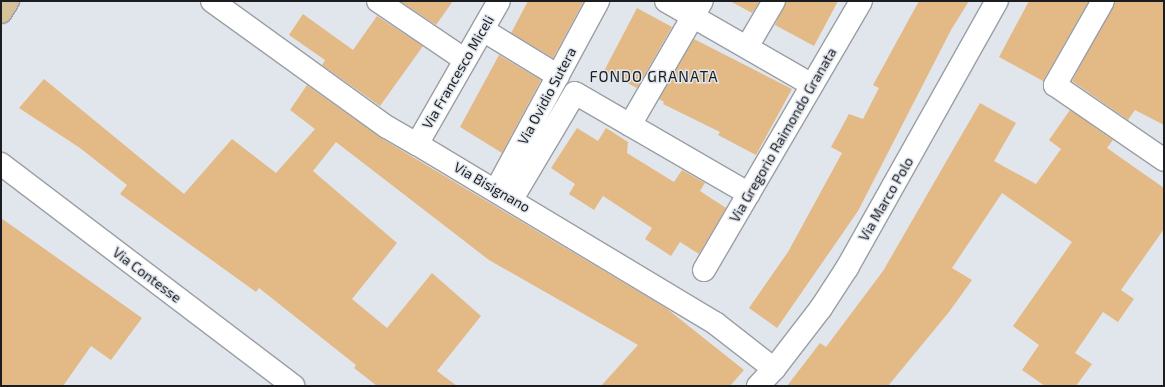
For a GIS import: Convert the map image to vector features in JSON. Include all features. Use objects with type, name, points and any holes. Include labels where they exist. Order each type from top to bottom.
[{"type":"main road","points":[[1,12],[8,1]]},
{"type":"street","name":"Via Bisignano","points":[[212,1],[388,127],[504,194],[715,323],[774,369]]},
{"type":"street","points":[[378,1],[465,60]]},
{"type":"street","name":"Via Francesco Miceli","points":[[417,144],[499,1]]},
{"type":"street","name":"Via Ovidio Sutera","points":[[504,194],[558,76],[598,1]]},
{"type":"street","points":[[666,1],[698,9],[747,47],[812,85]]},
{"type":"street","points":[[747,47],[774,1]]},
{"type":"street","name":"Via Gregorio Raimondo Granata","points":[[704,270],[861,1]]},
{"type":"street","name":"Via Marco Polo","points":[[758,386],[774,369],[821,308],[847,268],[997,1]]},
{"type":"street","points":[[1103,1],[1055,85],[1164,160]]},
{"type":"street","points":[[630,125],[698,9]]},
{"type":"street","points":[[483,30],[558,76]]},
{"type":"street","points":[[504,194],[575,93],[749,194]]},
{"type":"street","name":"Via Contesse","points":[[1,164],[293,386]]},
{"type":"building","points":[[400,1],[453,1],[436,25]]},
{"type":"building","points":[[528,1],[584,1],[553,58],[511,33]]},
{"type":"building","points":[[730,1],[760,1],[752,13]]},
{"type":"building","points":[[786,1],[838,1],[814,46],[775,25]]},
{"type":"building","points":[[919,1],[969,1],[951,30],[858,211],[777,328],[749,308],[788,252],[842,153],[831,147],[849,114],[863,119],[879,88],[873,85]]},
{"type":"building","points":[[1029,1],[1089,1],[1043,81],[999,57]]},
{"type":"building","points":[[1115,1],[1164,1],[1164,125],[1135,110],[1128,120],[1072,81]]},
{"type":"building","points":[[637,8],[672,27],[637,88],[604,71]]},
{"type":"building","points":[[303,14],[353,50],[377,16],[423,46],[380,106],[322,65],[325,60],[289,35]]},
{"type":"building","points":[[694,39],[792,89],[756,155],[718,135],[720,132],[663,104],[664,102],[659,99]]},
{"type":"building","points":[[499,55],[541,80],[502,153],[460,127]]},
{"type":"building","points":[[44,79],[184,194],[232,139],[276,173],[315,129],[290,110],[307,85],[381,138],[666,308],[744,370],[730,386],[601,386],[638,345],[489,260],[336,142],[313,171],[397,243],[352,299],[387,328],[432,273],[481,316],[437,371],[457,386],[377,386],[354,368],[356,365],[259,288],[256,292],[120,194],[127,185],[80,148],[19,108]]},
{"type":"building","points":[[980,103],[1016,123],[994,161],[1036,184],[1061,149],[1049,140],[1070,110],[1113,140],[1107,148],[1164,188],[1164,229],[1121,290],[1134,299],[1118,322],[1103,312],[1075,353],[1092,364],[1076,386],[1045,386],[1022,370],[1039,345],[1013,326],[1072,242],[1002,193],[952,268],[972,280],[949,312],[888,386],[787,386],[820,343],[826,347],[883,271]]},
{"type":"building","points":[[577,128],[598,141],[606,128],[628,142],[627,153],[674,182],[682,170],[705,183],[700,191],[726,208],[699,254],[680,242],[671,256],[645,239],[652,228],[603,196],[594,210],[569,194],[575,184],[551,168]]},
{"type":"building","points":[[1,218],[142,318],[111,360],[91,346],[63,386],[1,386]]},
{"type":"district","name":"FONDO GRANATA","points":[[654,77]]}]
